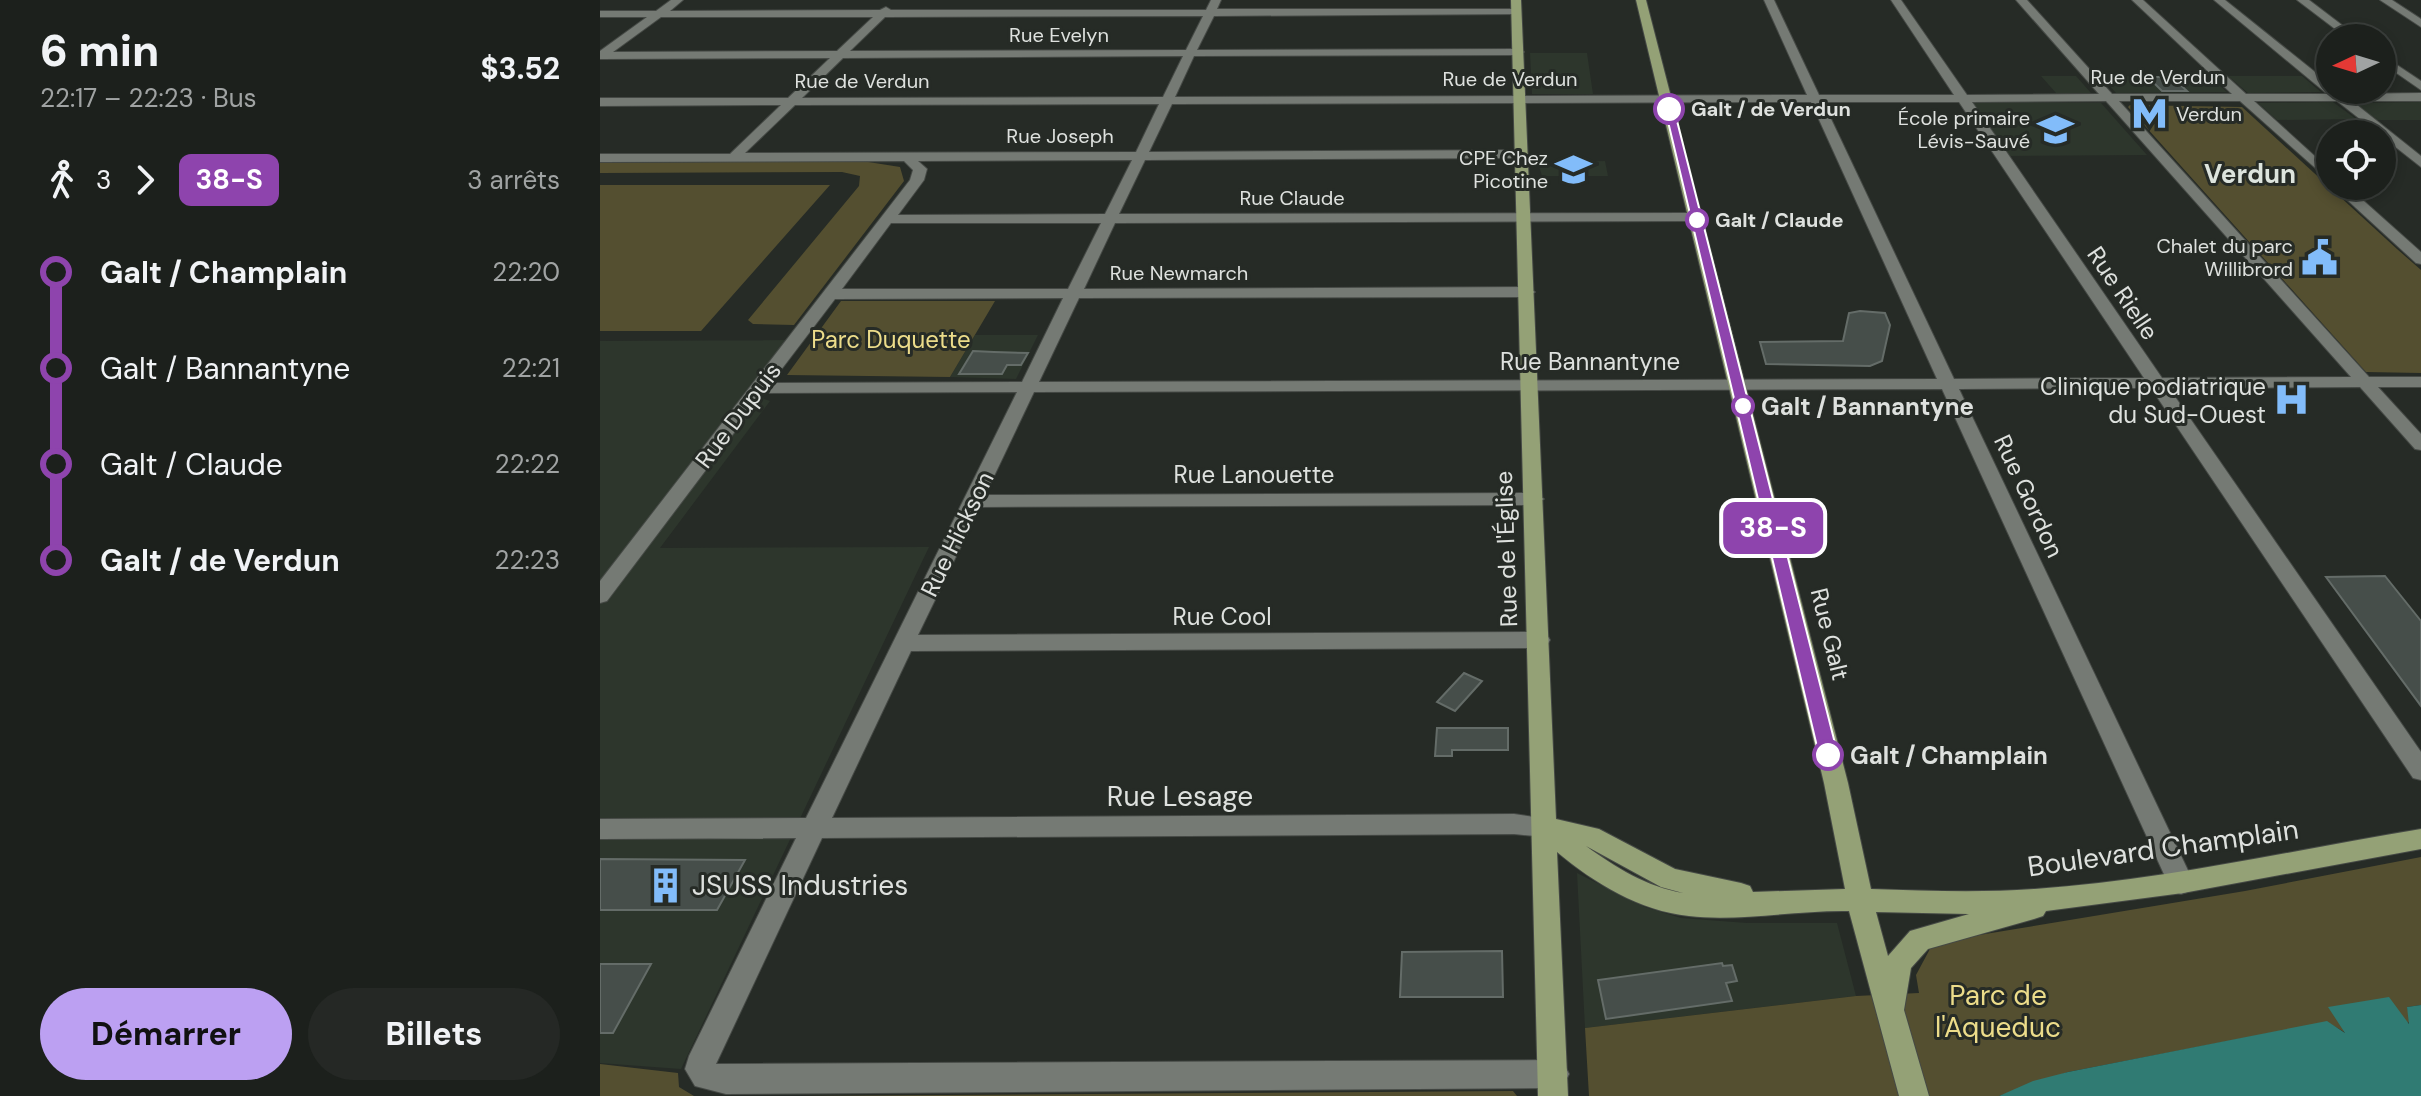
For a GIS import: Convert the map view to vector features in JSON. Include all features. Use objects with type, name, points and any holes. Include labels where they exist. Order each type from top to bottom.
[{"type":"main road","name":"Rue Galt","points":[[1641,0],[1739,384],[1880,982],[1893,1014],[1914,1093]]},
{"type":"main road","name":"Rue de l'Église","points":[[1517,6],[1554,1085]]},
{"type":"main road","name":"Boulevard Champlain","points":[[1546,827],[1581,859],[1667,901],[1693,906],[1769,899],[1976,902],[2072,896],[2181,883],[2421,839]]},
{"type":"main road","points":[[1893,1014],[1896,968],[1904,953],[1920,939],[2072,896]]},
{"type":"street","points":[[600,55],[678,0]]},
{"type":"street","points":[[734,157],[897,0]]},
{"type":"street","name":"Rue Gordon","points":[[1769,0],[2181,883]]},
{"type":"street","name":"Rue Rielle","points":[[1896,0],[2421,771]]},
{"type":"street","points":[[2021,0],[2421,445]]},
{"type":"street","points":[[2137,0],[2316,164]]},
{"type":"street","points":[[2219,0],[2316,78]]},
{"type":"street","points":[[2302,0],[2335,24]]},
{"type":"street","points":[[2385,0],[2421,24]]},
{"type":"street","points":[[600,14],[883,13],[1213,6],[1517,6]]},
{"type":"street","name":"Rue Hickson","points":[[1213,6],[700,1069],[705,1076],[726,1080],[1554,1085]]},
{"type":"street","name":"Rue Evelyn","points":[[600,55],[1518,52]]},
{"type":"street","points":[[2396,68],[2421,86]]},
{"type":"street","name":"Rue de Verdun","points":[[600,102],[2109,98],[2316,93]]},
{"type":"street","name":"Rue de Verdun","points":[[2396,96],[2421,97]]},
{"type":"street","points":[[2348,104],[2421,163]]},
{"type":"street","name":"Rue Joseph","points":[[600,158],[1521,154]]},
{"type":"street","name":"Rue Dupuis","points":[[600,596],[887,219],[919,173],[918,163],[909,159]]},
{"type":"street","points":[[2355,200],[2421,260]]},
{"type":"street","name":"Rue Claude","points":[[887,219],[1697,217]]},
{"type":"street","name":"Rue Newmarch","points":[[830,294],[1527,292]]},
{"type":"street","name":"Rue Bannantyne","points":[[759,388],[2421,382]]},
{"type":"street","name":"Rue Lanouette","points":[[974,501],[1534,499]]},
{"type":"street","name":"Rue Cool","points":[[905,643],[1539,640]]},
{"type":"street","name":"Rue Lesage","points":[[814,828],[1498,824],[1546,827]]},
{"type":"street","points":[[600,829],[814,828]]},
{"type":"shaded area","points":[[1530,53],[1587,53],[1593,94],[1532,94]]},
{"type":"shaded area","points":[[2041,76],[2076,76],[2091,93],[2056,93]]},
{"type":"shaded area","points":[[2101,76],[2210,77],[2227,92],[2116,93]]},
{"type":"shaded area","points":[[2228,76],[2302,76],[2316,88],[2316,92],[2248,93]]},
{"type":"shaded area","name":"École primaire Lévis-Sauvé","points":[[1968,102],[2101,103],[2147,155],[2006,156]]},
{"type":"shaded area","points":[[2421,102],[2421,120],[2376,120],[2355,104],[2396,104]]},
{"type":"shaded area","points":[[2258,103],[2336,104],[2356,119],[2277,120]]},
{"type":"shaded area","name":"CPE Chez Picotine","points":[[1605,161],[1608,176],[1542,176],[1538,163]]},
{"type":"shaded area","points":[[975,335],[1038,335],[1016,379],[950,377]]},
{"type":"shaded area","points":[[788,340],[759,387],[764,399],[770,401],[660,548],[929,547],[681,1069],[600,1063],[600,341]]},
{"type":"shaded area","points":[[1577,873],[1645,907],[1681,918],[1747,923],[1837,923],[1856,996],[1585,1028]]},
{"type":"green space","points":[[2128,107],[2242,107],[2316,175],[2316,200],[2344,200],[2421,270],[2421,373],[2366,372]]},
{"type":"green space","points":[[862,161],[900,167],[904,181],[794,325],[753,324],[748,320],[859,186],[860,176],[842,172],[600,173],[600,163]]},
{"type":"green space","points":[[600,185],[830,185],[701,331],[600,331]]},
{"type":"green space","name":"Parc Duquette","points":[[841,301],[995,301],[950,377],[787,375]]},
{"type":"green space","name":"Parc de l'Aqueduc","points":[[2421,857],[2421,1005],[2407,1007],[2411,1023],[2329,1007],[2346,1033],[2327,1022],[2068,1072],[1999,1096],[1589,1096],[1585,1028],[1856,996],[1919,993],[1916,975],[1931,947],[1967,937],[2245,891]]},
{"type":"green space","points":[[600,1064],[678,1073],[679,1087],[694,1096],[600,1096]]},
{"type":"green space","points":[[1513,1091],[1517,1096],[798,1096]]},
{"type":"water","points":[[2389,997],[2409,1024],[2407,1007],[2421,1005],[2421,1096],[1999,1096],[2033,1081],[2068,1072],[2327,1021],[2345,1033],[2328,1007]]},
{"type":"building","points":[[2148,77],[2172,77],[2187,91],[2162,91]]},
{"type":"building","points":[[1849,313],[1885,313],[1890,325],[1882,361],[1870,366],[1766,364],[1760,342],[1843,341]]},
{"type":"building","points":[[973,351],[1028,353],[1021,365],[1007,365],[1002,374],[959,374]]},
{"type":"building","points":[[2385,576],[2421,621],[2421,706],[2326,577]]},
{"type":"building","points":[[1464,673],[1482,681],[1455,711],[1437,702]]},
{"type":"building","points":[[1437,728],[1508,728],[1508,750],[1452,750],[1452,756],[1435,756]]},
{"type":"building","name":"JSUSS Industries","points":[[600,859],[745,860],[717,910],[600,910]]},
{"type":"building","points":[[1502,951],[1503,997],[1400,997],[1402,952]]},
{"type":"building","points":[[1722,963],[1723,966],[1732,965],[1737,981],[1726,983],[1732,1001],[1606,1019],[1598,980]]},
{"type":"building","points":[[600,964],[651,964],[613,1033],[600,1033]]},
{"type":"bus line","name":"38-S","points":[[1669,109],[1828,755]]},
{"type":"place","name":"Galt / de Verdun","points":[[1669,109]]},
{"type":"place","name":"Verdun","points":[[2150,114]]},
{"type":"place","name":"École primaire Lévis-Sauvé","points":[[2056,129]]},
{"type":"place","name":"CPE Chez Picotine","points":[[1574,170]]},
{"type":"place","name":"Galt / Claude","points":[[1697,220]]},
{"type":"place","name":"Chalet du parc Willibrord","points":[[2319,257]]},
{"type":"place","name":"Clinique podiatrique du Sud-Ouest","points":[[2292,400]]},
{"type":"place","name":"Galt / Bannantyne","points":[[1743,406]]},
{"type":"place","name":"Galt / Champlain","points":[[1828,755]]},
{"type":"place","name":"JSUSS Industries","points":[[666,885]]},
{"type":"district","name":"Verdun","points":[[2250,174]]}]
